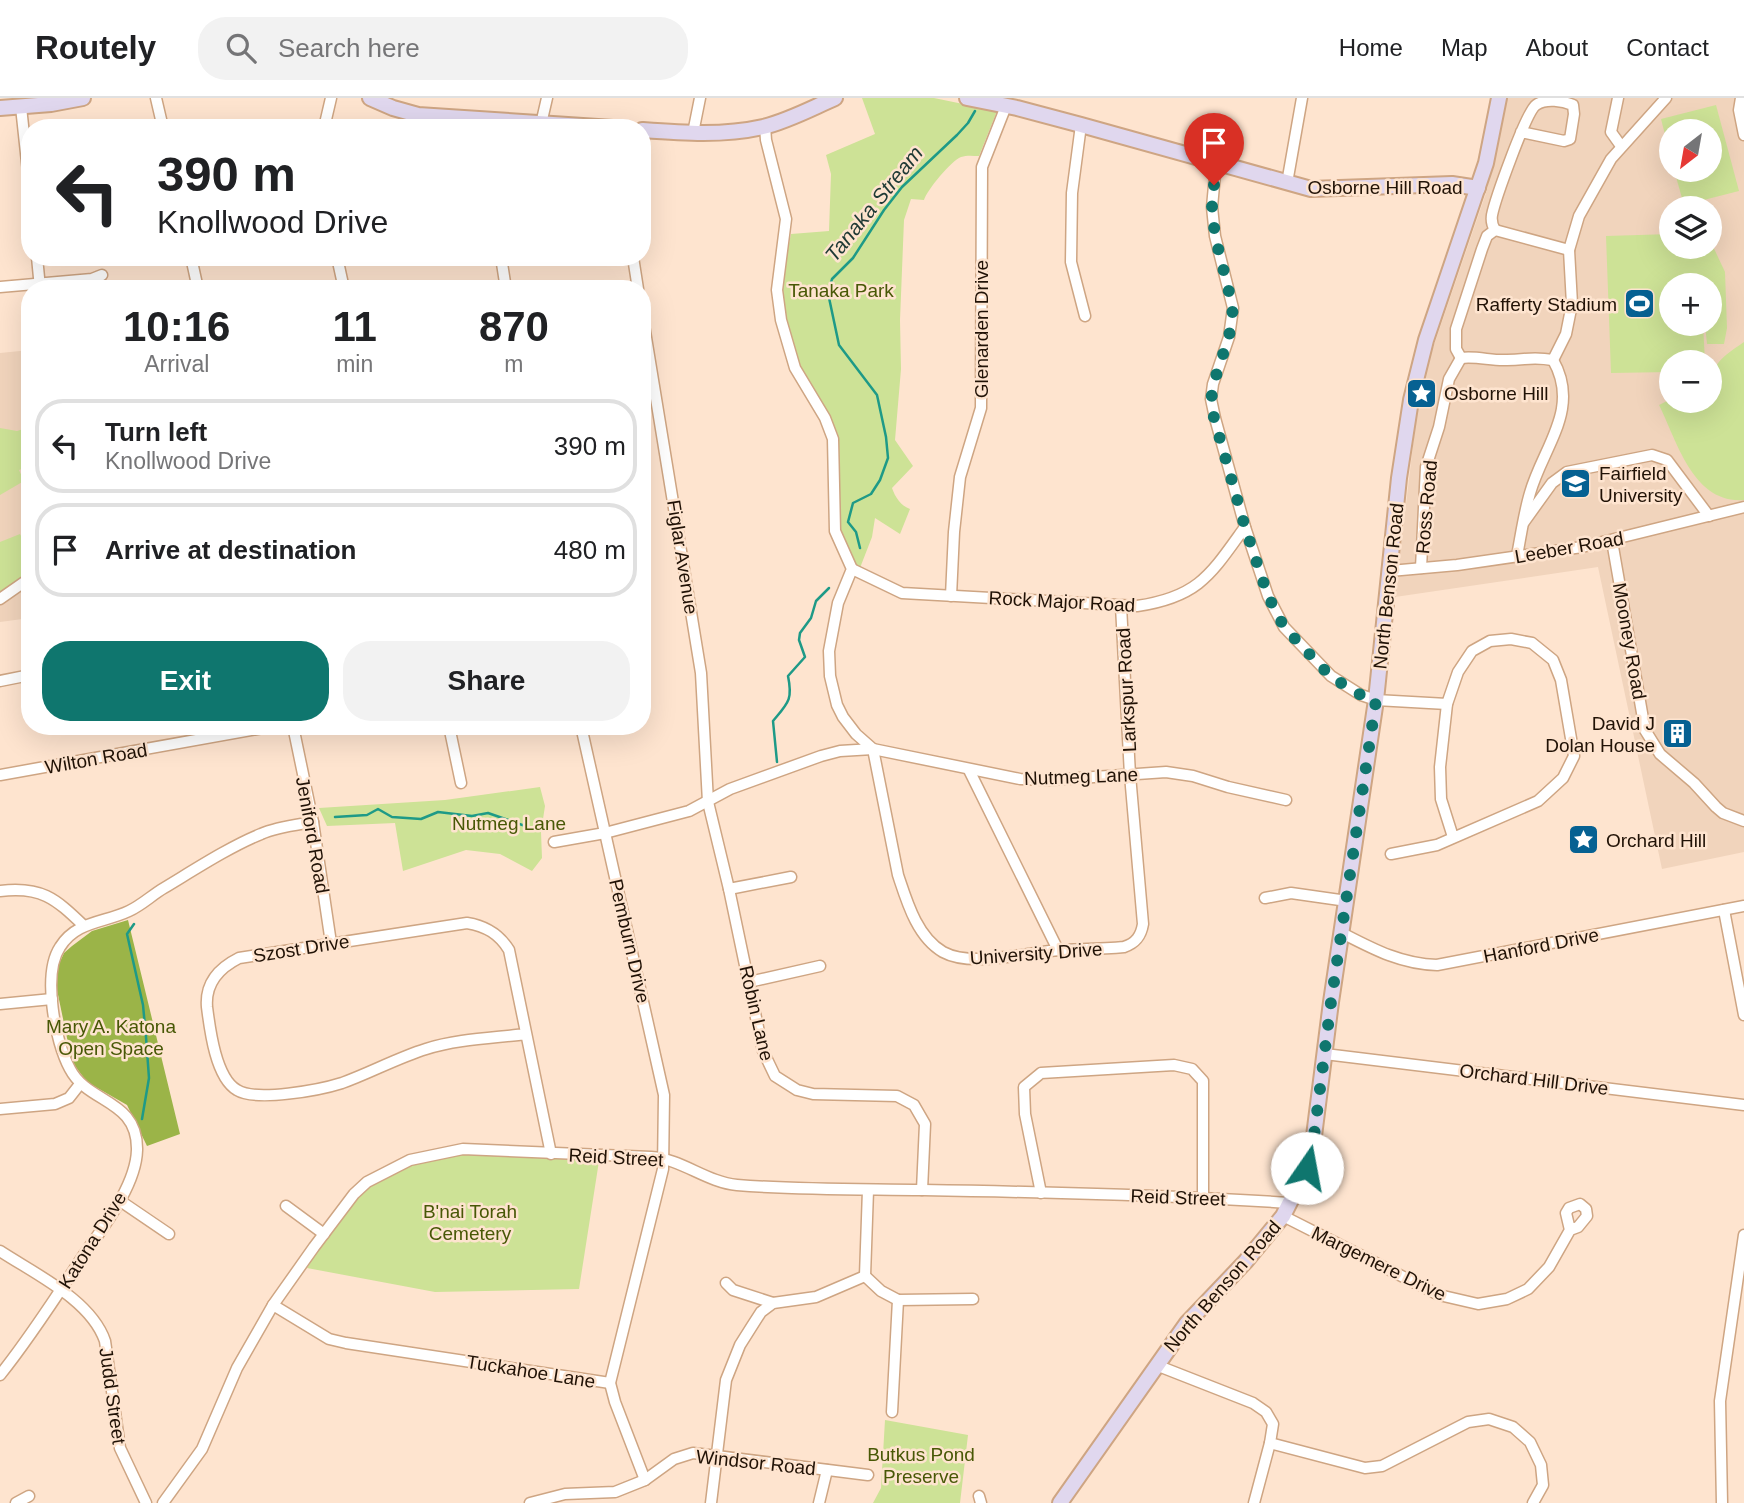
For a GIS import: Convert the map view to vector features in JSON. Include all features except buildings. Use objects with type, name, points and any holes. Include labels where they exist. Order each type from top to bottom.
[{"type":"main road","points":[[0,108],[83,98]]},
{"type":"main road","points":[[370,98],[418,115],[446,119]]},
{"type":"main road","points":[[651,131],[734,132],[765,127],[835,98]]},
{"type":"main road","name":"Osborne Hill Road","points":[[967,98],[1014,104],[1216,164],[1321,190],[1444,184],[1478,188]]},
{"type":"main road","name":"North Benson Road","points":[[1060,1503],[1187,1323],[1246,1261],[1283,1216],[1303,1178],[1309,1159],[1376,700],[1399,478],[1416,375],[1478,188],[1490,146],[1499,98]]},
{"type":"street","points":[[156,98],[161,119]]},
{"type":"street","points":[[326,119],[331,98]]},
{"type":"street","points":[[542,119],[547,98]]},
{"type":"street","points":[[692,133],[701,98]]},
{"type":"street","points":[[1287,183],[1302,98]]},
{"type":"street","points":[[1618,98],[1611,132],[1620,146]]},
{"type":"street","points":[[1553,360],[1566,334],[1573,304],[1569,250],[1579,216],[1591,191],[1620,146],[1666,98]]},
{"type":"street","points":[[1741,98],[1744,135]]},
{"type":"street","points":[[1495,230],[1492,214],[1521,132],[1531,111],[1539,103],[1563,101],[1573,105],[1570,139],[1564,141],[1521,132]]},
{"type":"street","name":"Glenarden Drive","points":[[951,596],[960,477],[981,408],[982,167],[1014,104]]},
{"type":"street","points":[[21,107],[22,119]]},
{"type":"street","points":[[1081,125],[1072,192],[1071,262],[1085,316]]},
{"type":"street","points":[[765,127],[786,219],[777,290],[781,320],[795,368],[825,418],[833,439],[835,531],[852,569],[838,603],[829,651],[830,676],[843,717],[856,734],[873,749]]},
{"type":"street","points":[[1216,164],[1212,207],[1215,236],[1233,308],[1229,337],[1211,399],[1245,527],[1268,596],[1284,627],[1331,677],[1361,695],[1376,700],[1447,704]]},
{"type":"street","points":[[1495,230],[1569,250]]},
{"type":"street","points":[[1495,230],[1484,242],[1456,329],[1456,349],[1461,358],[1473,356],[1504,360],[1533,356],[1553,360]]},
{"type":"street","points":[[85,280],[102,275]]},
{"type":"street","points":[[0,287],[21,286]]},
{"type":"street","name":"Ross Road","points":[[1421,568],[1426,467],[1439,427],[1449,379],[1461,358]]},
{"type":"street","points":[[1517,556],[1530,493],[1551,447],[1562,414],[1563,380],[1553,360]]},
{"type":"street","name":"Figlar Avenue","points":[[651,368],[701,673],[708,802]]},
{"type":"street","points":[[1524,522],[1558,477],[1583,467],[1652,454],[1667,460],[1709,516]]},
{"type":"street","name":"Leeber Road","points":[[1390,571],[1517,556],[1612,541],[1744,507]]},
{"type":"street","name":"Rock Major Road","points":[[852,569],[902,593],[1137,606],[1165,601],[1193,589],[1210,575],[1245,527]]},
{"type":"street","name":"Mooney Road","points":[[1612,541],[1645,730],[1660,754],[1694,783],[1716,807],[1744,821]]},
{"type":"street","points":[[0,599],[21,585]]},
{"type":"street","name":"Larkspur Road","points":[[1121,606],[1130,775],[1143,924],[1137,940]]},
{"type":"street","points":[[1391,854],[1437,845],[1538,801],[1563,778],[1574,757],[1561,680],[1552,660],[1532,643],[1511,639],[1490,641],[1472,651],[1458,672],[1447,704],[1440,767],[1441,799],[1453,837]]},
{"type":"street","points":[[0,681],[21,677]]},
{"type":"street","name":"Wilton Road","points":[[0,775],[224,735]]},
{"type":"street","name":"Jeniford Road","points":[[295,735],[313,822],[331,943]]},
{"type":"street","points":[[451,735],[461,783]]},
{"type":"street","name":"Pemburn Drive","points":[[583,735],[662,1081],[663,1158]]},
{"type":"street","name":"Nutmeg Lane","points":[[554,842],[605,833],[689,811],[730,789],[821,757],[840,751],[873,749],[1020,779],[1051,780],[1179,773],[1286,800]]},
{"type":"street","name":"University Drive","points":[[873,749],[904,894],[919,927],[944,953],[967,959],[1124,947],[1137,940]]},
{"type":"street","points":[[969,769],[1058,950]]},
{"type":"street","name":"Robin Lane","points":[[708,802],[763,1051],[772,1071],[780,1080],[806,1093],[902,1097],[919,1110],[925,1124],[922,1190]]},
{"type":"street","points":[[0,1109],[62,1102],[80,1084],[68,1067],[52,999],[50,975],[55,957],[65,940],[84,926],[129,911],[163,888],[262,833],[313,822]]},
{"type":"street","points":[[729,889],[792,877]]},
{"type":"street","points":[[0,891],[27,890],[44,894],[64,907],[84,926]]},
{"type":"street","points":[[1265,898],[1291,893],[1347,901]]},
{"type":"street","name":"Hanford Drive","points":[[1342,933],[1396,959],[1437,965],[1744,906]]},
{"type":"street","points":[[1724,910],[1744,1015]]},
{"type":"street","name":"Szost Drive","points":[[526,1034],[428,1048],[339,1083],[274,1095],[250,1095],[237,1091],[219,1070],[207,1005],[211,982],[216,974],[225,965],[239,958],[467,923],[491,930],[502,939],[509,950],[551,1154]]},
{"type":"street","points":[[749,982],[820,966]]},
{"type":"street","points":[[0,1004],[52,999]]},
{"type":"street","name":"Orchard Hill Drive","points":[[1325,1054],[1744,1105]]},
{"type":"street","points":[[1041,1193],[1025,1114],[1024,1087],[1041,1073],[1174,1065],[1192,1069],[1203,1081],[1203,1198]]},
{"type":"street","name":"Katona Drive","points":[[0,1375],[60,1291],[119,1200],[135,1163],[135,1133],[121,1109],[80,1084]]},
{"type":"street","name":"Reid Street","points":[[163,1503],[202,1448],[237,1368],[273,1304],[354,1194],[367,1182],[410,1160],[463,1149],[663,1158],[729,1184],[1291,1203]]},
{"type":"street","name":"Tuckahoe Lane","points":[[273,1304],[329,1339],[346,1343],[610,1383],[663,1169],[663,1158]]},
{"type":"street","points":[[868,1190],[865,1276],[881,1292],[898,1300],[973,1299]]},
{"type":"street","points":[[119,1200],[169,1234]]},
{"type":"street","points":[[286,1206],[324,1234]]},
{"type":"street","name":"Margemere Drive","points":[[1283,1216],[1439,1295],[1478,1304],[1507,1299],[1528,1289],[1549,1267],[1570,1230]]},
{"type":"street","points":[[1722,1503],[1720,1401],[1744,1235]]},
{"type":"street","name":"Judd Street","points":[[0,1251],[88,1312],[103,1333],[120,1448],[146,1503]]},
{"type":"street","points":[[726,1283],[733,1290],[773,1303],[816,1297],[865,1276]]},
{"type":"street","points":[[892,1412],[898,1300]]},
{"type":"street","points":[[711,1503],[726,1380],[751,1326],[761,1312],[773,1303]]},
{"type":"street","points":[[1732,1324],[1744,1326]]},
{"type":"street","points":[[1156,1365],[1260,1407],[1273,1424],[1254,1503]]},
{"type":"street","points":[[610,1383],[645,1480]]},
{"type":"street","points":[[1270,1443],[1365,1468],[1382,1466],[1468,1422],[1489,1419],[1513,1427],[1530,1442],[1541,1465],[1543,1485],[1534,1503]]},
{"type":"street","name":"Windsor Road","points":[[530,1503],[565,1494],[616,1497],[682,1455],[693,1453],[868,1475]]},
{"type":"street","points":[[819,1503],[827,1470]]},
{"type":"street","points":[[16,1503],[29,1496]]},
{"type":"shaded area","name":"Fairfield University","points":[[1507,98],[1744,98],[1744,852],[1662,869],[1598,567],[1395,597],[1420,386],[1486,193]]},
{"type":"shaded area","points":[[21,351],[21,619],[0,622],[0,353]]},
{"type":"green space","name":"Tanaka Park","points":[[862,98],[934,98],[997,111],[979,156],[961,157],[951,164],[934,183],[924,200],[911,199],[904,220],[901,369],[895,440],[913,466],[892,488],[899,501],[910,509],[900,534],[875,518],[872,537],[858,573],[839,532],[835,449],[838,434],[796,364],[780,288],[791,234],[829,231],[831,174],[826,155],[875,134]]},
{"type":"green space","points":[[1716,105],[1720,119],[1661,119]]},
{"type":"green space","points":[[1722,127],[1739,191],[1719,196],[1681,196],[1677,182],[1722,182]]},
{"type":"green space","name":"Rafferty Stadium","points":[[1659,234],[1659,259],[1719,259],[1725,272],[1727,328],[1724,344],[1707,344],[1706,336],[1722,336],[1722,273],[1659,273],[1659,336],[1704,336],[1704,350],[1659,350],[1659,372],[1611,373],[1606,236]]},
{"type":"green space","points":[[1744,342],[1744,500],[1726,499],[1699,481],[1680,452],[1663,413],[1722,413],[1722,359]]},
{"type":"green space","points":[[0,428],[21,430],[21,483],[0,495]]},
{"type":"green space","points":[[20,534],[21,536],[21,584],[0,599],[0,542]]},
{"type":"green space","name":"Nutmeg Lane","points":[[540,787],[545,806],[541,832],[542,858],[532,871],[500,854],[466,850],[403,871],[395,823],[327,826],[319,808],[445,800]]},
{"type":"green space","name":"Mary A. Katona Open Space","points":[[128,920],[180,1134],[147,1146],[127,1105],[87,1082],[72,1062],[56,985],[58,966],[64,953],[92,931]]},
{"type":"green space","name":"B'nai Torah Cemetery","points":[[463,1154],[599,1161],[579,1289],[435,1292],[307,1268],[342,1216],[374,1182],[403,1166]]},
{"type":"green space","name":"Butkus Pond Preserve","points":[[885,1420],[968,1435],[960,1503],[873,1503],[881,1488]]},
{"type":"waterway","name":"Tanaka Stream","points":[[860,548],[856,532],[848,522],[853,503],[871,494],[880,480],[888,458],[886,437],[877,395],[839,345],[828,293],[832,279],[853,258],[902,187],[957,135],[975,111]]},
{"type":"waterway","name":"Tanaka Stream","points":[[777,762],[773,721],[788,701],[788,676],[805,657],[799,640],[800,633],[811,618],[816,601],[829,588]]},
{"type":"waterway","points":[[335,817],[367,815],[378,809],[392,817],[421,819],[438,812],[472,816],[488,813],[531,828],[543,825]]},
{"type":"waterway","points":[[134,924],[127,934],[143,1005],[149,1078],[142,1119]]},
{"type":"place","name":"Rafferty Stadium","points":[[1640,304]]},
{"type":"place","name":"Osborne Hill","points":[[1421,393]]},
{"type":"place","name":"Fairfield University","points":[[1576,484]]},
{"type":"place","name":"David J Dolan House","points":[[1678,734]]},
{"type":"place","name":"Orchard Hill","points":[[1583,840]]},
{"type":"route","points":[[1214,185],[1212,207],[1215,236],[1233,308],[1229,337],[1213,384],[1211,399],[1245,527],[1268,596],[1284,627],[1331,677],[1361,695],[1376,700],[1331,1002],[1320,1099],[1307,1168]]}]
